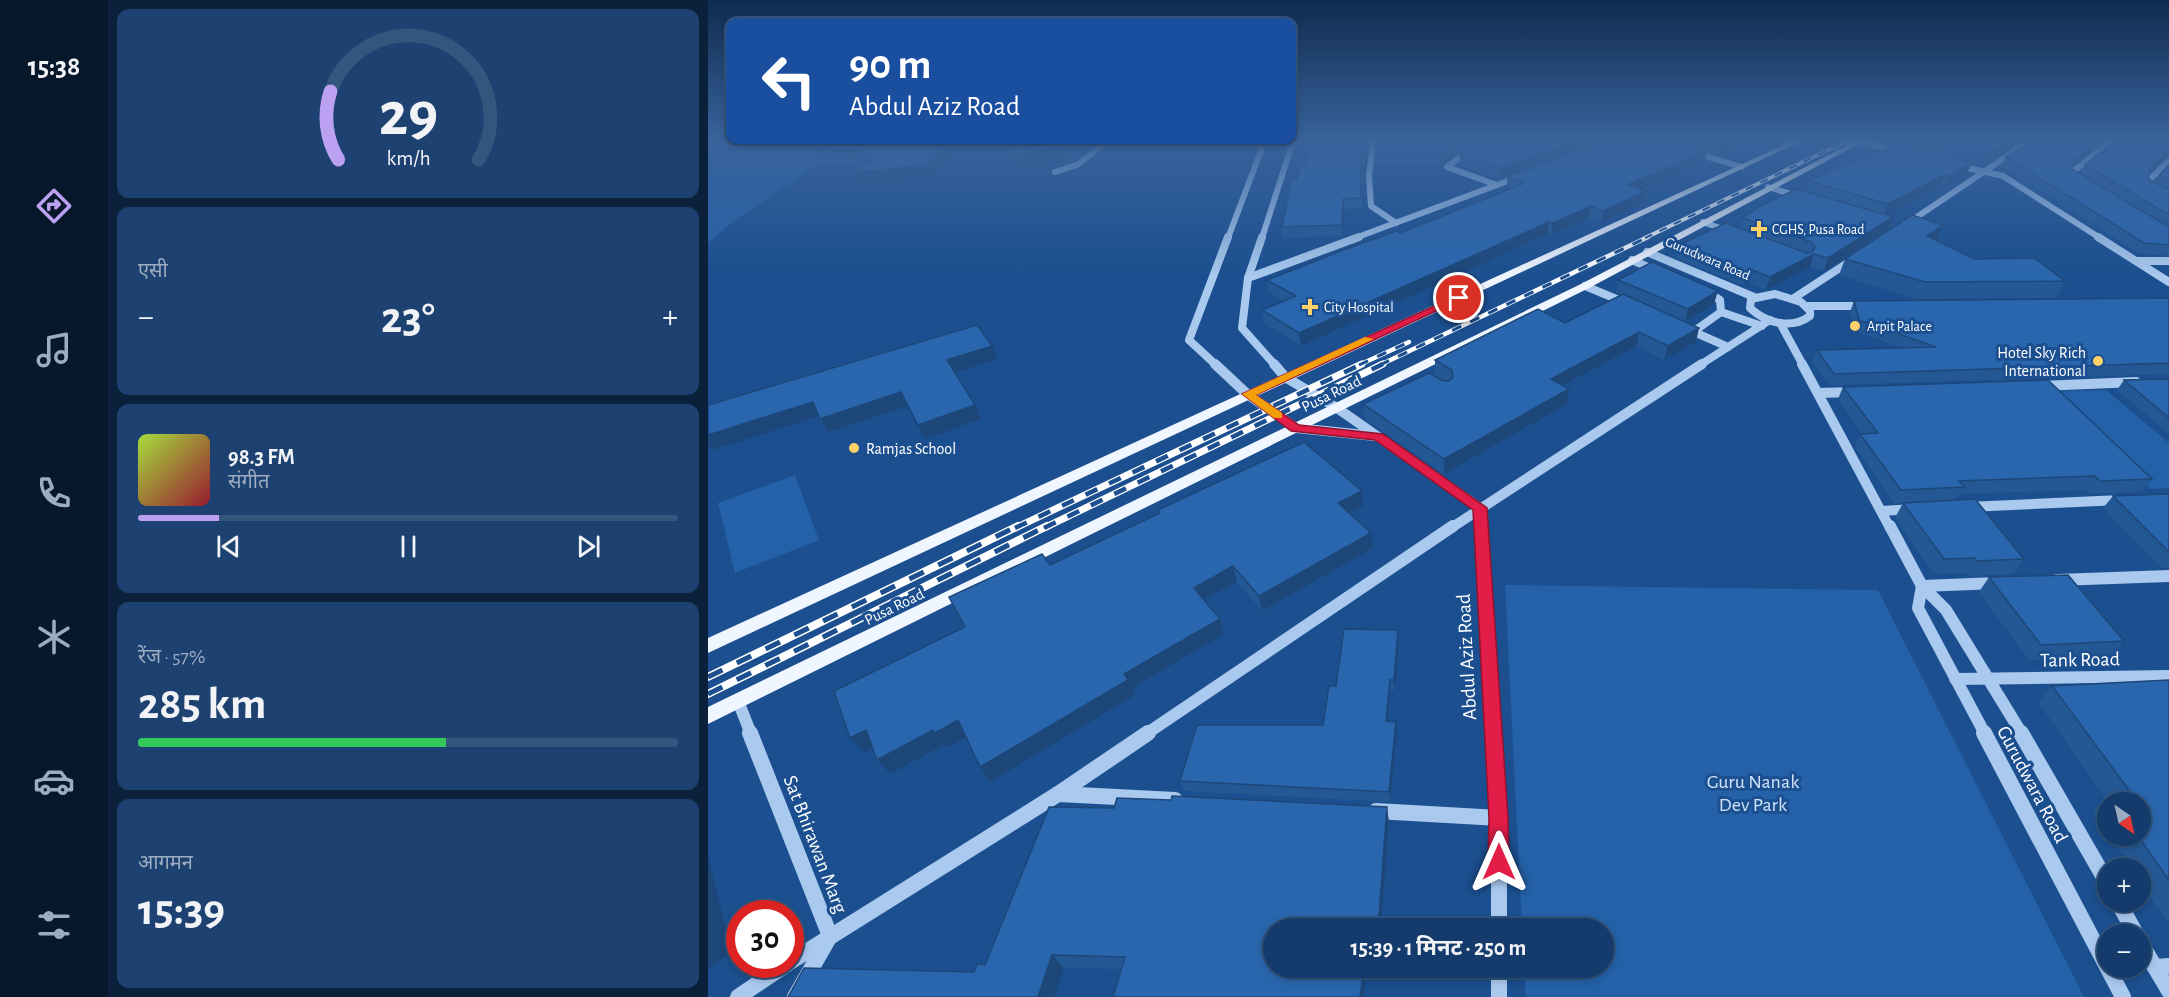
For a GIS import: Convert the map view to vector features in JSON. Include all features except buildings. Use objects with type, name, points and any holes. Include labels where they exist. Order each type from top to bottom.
[{"type":"main road","name":"Pusa Road","points":[[708,646],[1247,394],[1704,185]]},
{"type":"main road","name":"Pusa Road","points":[[708,716],[1337,408],[1417,373],[1773,185]]},
{"type":"street","points":[[1248,185],[1189,340],[1247,394],[1296,428],[1378,437]]},
{"type":"street","points":[[1281,185],[1248,278],[1242,328],[1285,377],[1337,408],[1480,508]]},
{"type":"street","points":[[1370,185],[1371,206],[1396,223]]},
{"type":"street","points":[[1248,278],[1497,185]]},
{"type":"street","points":[[1902,227],[1965,185]]},
{"type":"street","points":[[2016,185],[2169,282]]},
{"type":"street","points":[[2148,185],[2169,198]]},
{"type":"street","points":[[1768,187],[1812,200]]},
{"type":"street","points":[[1703,222],[1738,235]]},
{"type":"street","points":[[1727,231],[1737,225]]},
{"type":"street","name":"Gurudwara Road","points":[[1647,252],[1754,297]]},
{"type":"street","points":[[1794,298],[1863,253]]},
{"type":"street","points":[[1632,260],[1671,276]]},
{"type":"street","points":[[2137,261],[2169,261]]},
{"type":"street","points":[[1640,273],[1650,268]]},
{"type":"street","points":[[1692,285],[1718,297],[1722,302],[1721,312]]},
{"type":"street","points":[[1585,286],[1632,306]]},
{"type":"street","points":[[1602,293],[1611,288]]},
{"type":"street","points":[[1770,323],[1749,308],[1749,303],[1754,297],[1775,294],[1794,298],[1807,306],[1877,306]]},
{"type":"street","points":[[1693,332],[1721,312],[1770,323],[1806,319],[1810,316],[1807,306]]},
{"type":"street","points":[[804,953],[1058,794],[1480,508],[1728,347],[1770,323]]},
{"type":"street","name":"Gurudwara Road","points":[[1770,323],[1818,393],[1922,586],[1946,610],[1991,681],[2097,865]]},
{"type":"street","points":[[1673,324],[1728,347]]},
{"type":"street","points":[[2029,386],[2146,382]]},
{"type":"street","points":[[1818,393],[1865,392]]},
{"type":"street","points":[[1953,508],[2133,500]]},
{"type":"street","name":"Abdul Aziz Road","points":[[1480,508],[1498,818],[1499,918]]},
{"type":"street","points":[[1881,511],[1929,509]]},
{"type":"street","points":[[2040,581],[2169,576]]},
{"type":"street","points":[[1922,586],[2004,583]]},
{"type":"street","name":"Gurudwara Road","points":[[1922,586],[1918,608],[2123,997]]},
{"type":"street","name":"Tank Road","points":[[1955,679],[1991,681],[2169,676]]},
{"type":"street","name":"Sat Bhirawan Marg","points":[[738,701],[830,936],[795,997]]},
{"type":"street","points":[[1058,794],[1189,801]]},
{"type":"street","points":[[1356,810],[1498,818]]},
{"type":"street","points":[[2151,954],[2162,966],[2169,992]]},
{"type":"street","points":[[738,997],[766,978]]},
{"type":"street","points":[[1499,978],[1499,997]]},
{"type":"green space","points":[[708,185],[788,185],[732,222],[708,243]]},
{"type":"green space","points":[[2106,390],[2169,443],[2169,488],[2151,489],[2046,392]]},
{"type":"green space","points":[[795,475],[819,540],[735,573],[718,503]]},
{"type":"green space","name":"Guru Nanak Dev Park","points":[[1505,585],[1878,590],[2084,997],[1526,997],[1525,978],[1614,978],[1614,918],[1522,918]]},
{"type":"railway","points":[[1645,238],[1756,185]]},
{"type":"railway","points":[[1380,365],[1648,237]]},
{"type":"railway","points":[[1359,365],[1409,342]]},
{"type":"railway","points":[[1015,528],[1362,364]]},
{"type":"railway","points":[[1044,528],[1383,364]]},
{"type":"railway","points":[[708,677],[1018,526]]},
{"type":"railway","points":[[708,694],[1047,526]]},
{"type":"slow traffic","points":[[1278,416],[1247,394],[1369,339]]},
{"type":"place","name":"CGHS, Pusa Road","points":[[1759,229]]},
{"type":"place","name":"City Hospital","points":[[1310,307]]},
{"type":"place","name":"Arpit Palace","points":[[1855,326]]},
{"type":"place","name":"Hotel Sky Rich International","points":[[2098,361]]},
{"type":"place","name":"Ramjas School","points":[[854,448]]},
{"type":"route","points":[[1459,298],[1247,394],[1296,428],[1378,437],[1480,508],[1499,862]]}]
